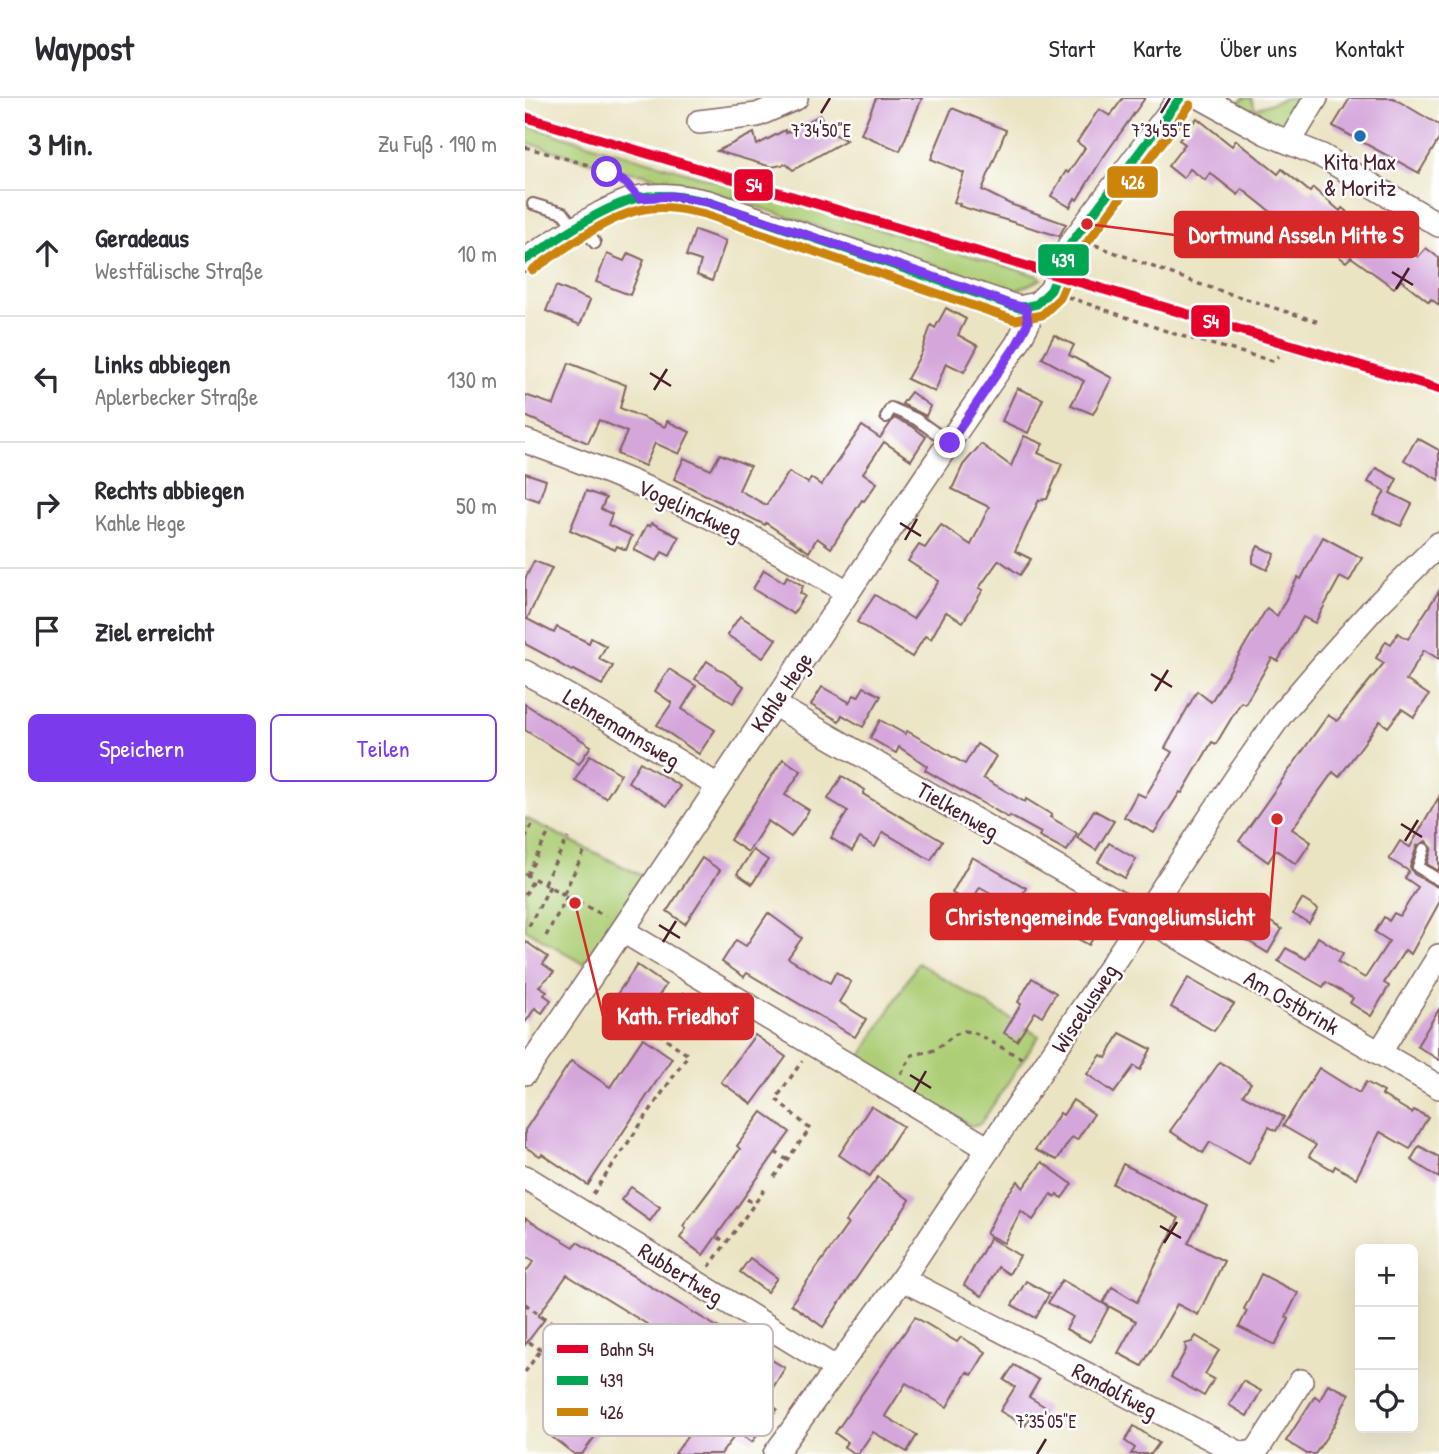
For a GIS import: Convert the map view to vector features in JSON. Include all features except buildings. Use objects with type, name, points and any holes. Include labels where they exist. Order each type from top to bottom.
[{"type":"street","points":[[699,122],[757,115],[796,98]]},
{"type":"street","points":[[525,260],[585,233],[613,208],[640,198],[672,196],[708,202],[1026,308],[1042,301],[1051,290],[1066,251],[1180,98]]},
{"type":"street","points":[[1202,98],[1266,133],[1322,156],[1439,225]]},
{"type":"street","points":[[1290,141],[1316,98]]},
{"type":"street","name":"Kahle Hege","points":[[525,1073],[1017,344],[1028,323],[1026,308]]},
{"type":"street","name":"Vogelinckweg","points":[[525,440],[599,468],[705,515],[795,561],[848,592]]},
{"type":"street","name":"Wiscelusweg","points":[[775,1454],[902,1279],[1238,774],[1282,713],[1373,609],[1439,544]]},
{"type":"street","name":"Lehnemannsweg","points":[[525,672],[718,786]]},
{"type":"street","name":"Tielkenweg","points":[[773,704],[1144,917]]},
{"type":"street","name":"Am Ostbrink","points":[[1144,917],[1439,1087]]},
{"type":"street","points":[[624,929],[989,1149]]},
{"type":"street","points":[[1380,1052],[1439,956]]},
{"type":"street","name":"Rubbertweg","points":[[525,1177],[764,1324]]},
{"type":"street","name":"Randolfweg","points":[[902,1279],[1241,1454],[1254,1452],[1259,1447],[1301,1381]]},
{"type":"street","name":"Rubbertweg","points":[[773,1330],[837,1369]]},
{"type":"lane","points":[[533,204],[563,213],[585,233]]},
{"type":"lane","points":[[886,417],[891,408],[916,419],[950,443]]},
{"type":"lane","points":[[1424,849],[1418,867],[1439,880]]},
{"type":"path","points":[[525,147],[607,172],[626,183],[640,198]]},
{"type":"path","points":[[1077,237],[1199,284],[1319,322]]},
{"type":"path","points":[[1066,296],[1178,335],[1273,361],[1279,356]]},
{"type":"path","points":[[525,838],[534,821]]},
{"type":"path","points":[[551,830],[526,874],[566,894],[624,929]]},
{"type":"path","points":[[544,883],[568,838]]},
{"type":"path","points":[[546,936],[586,848]]},
{"type":"path","points":[[525,895],[534,878]]},
{"type":"path","points":[[529,926],[550,886]]},
{"type":"path","points":[[581,1211],[688,1055],[657,1032],[696,974]]},
{"type":"path","points":[[891,1090],[912,1055],[935,1050],[954,1035],[965,1031],[975,1033],[1042,1071]]},
{"type":"path","points":[[774,1177],[810,1129],[776,1099],[813,1044]]},
{"type":"path","points":[[630,1126],[637,1130]]},
{"type":"path","points":[[775,1152],[787,1160]]},
{"type":"path","points":[[604,1166],[609,1170]]},
{"type":"path","points":[[697,1283],[765,1189]]},
{"type":"path","points":[[747,1199],[754,1204]]},
{"type":"path","points":[[718,1237],[726,1243]]},
{"type":"path","points":[[525,1304],[553,1324]]},
{"type":"path","points":[[529,1342],[541,1350]]},
{"type":"path","points":[[525,1372],[543,1347]]},
{"type":"green space","points":[[1243,98],[1251,98],[1255,109],[1286,98],[1305,98],[1289,119],[1282,124],[1275,124],[1237,105]]},
{"type":"green space","points":[[525,125],[1039,276],[1041,279],[1015,291],[694,186],[620,171],[525,142]]},
{"type":"green space","points":[[525,818],[644,877],[584,964],[525,929]]},
{"type":"green space","points":[[918,963],[1039,1036],[981,1123],[971,1126],[860,1058]]},
{"type":"rail line","name":"S4","points":[[525,117],[1439,389]]},
{"type":"transit line","name":"439","points":[[525,260],[617,205],[649,196],[671,196],[708,202],[1019,308],[1037,304],[1051,290],[1069,246],[1180,98]]},
{"type":"transit line","name":"426","points":[[532,270],[620,216],[651,208],[671,208],[705,214],[1015,320],[1042,315],[1060,298],[1080,252],[1190,105]]},
{"type":"place","name":"Kita Max & Moritz","points":[[1360,136]]},
{"type":"place","name":"Dortmund Asseln Mitte S","points":[[1087,224]]},
{"type":"place","name":"Christengemeinde Evangeliumslicht","points":[[1277,819]]},
{"type":"place","name":"Kath. Friedhof","points":[[575,903]]},
{"type":"route","points":[[607,172],[626,183],[640,198],[663,195],[708,202],[964,287],[1019,308],[1026,308],[1028,323],[1017,344],[950,443]]}]
